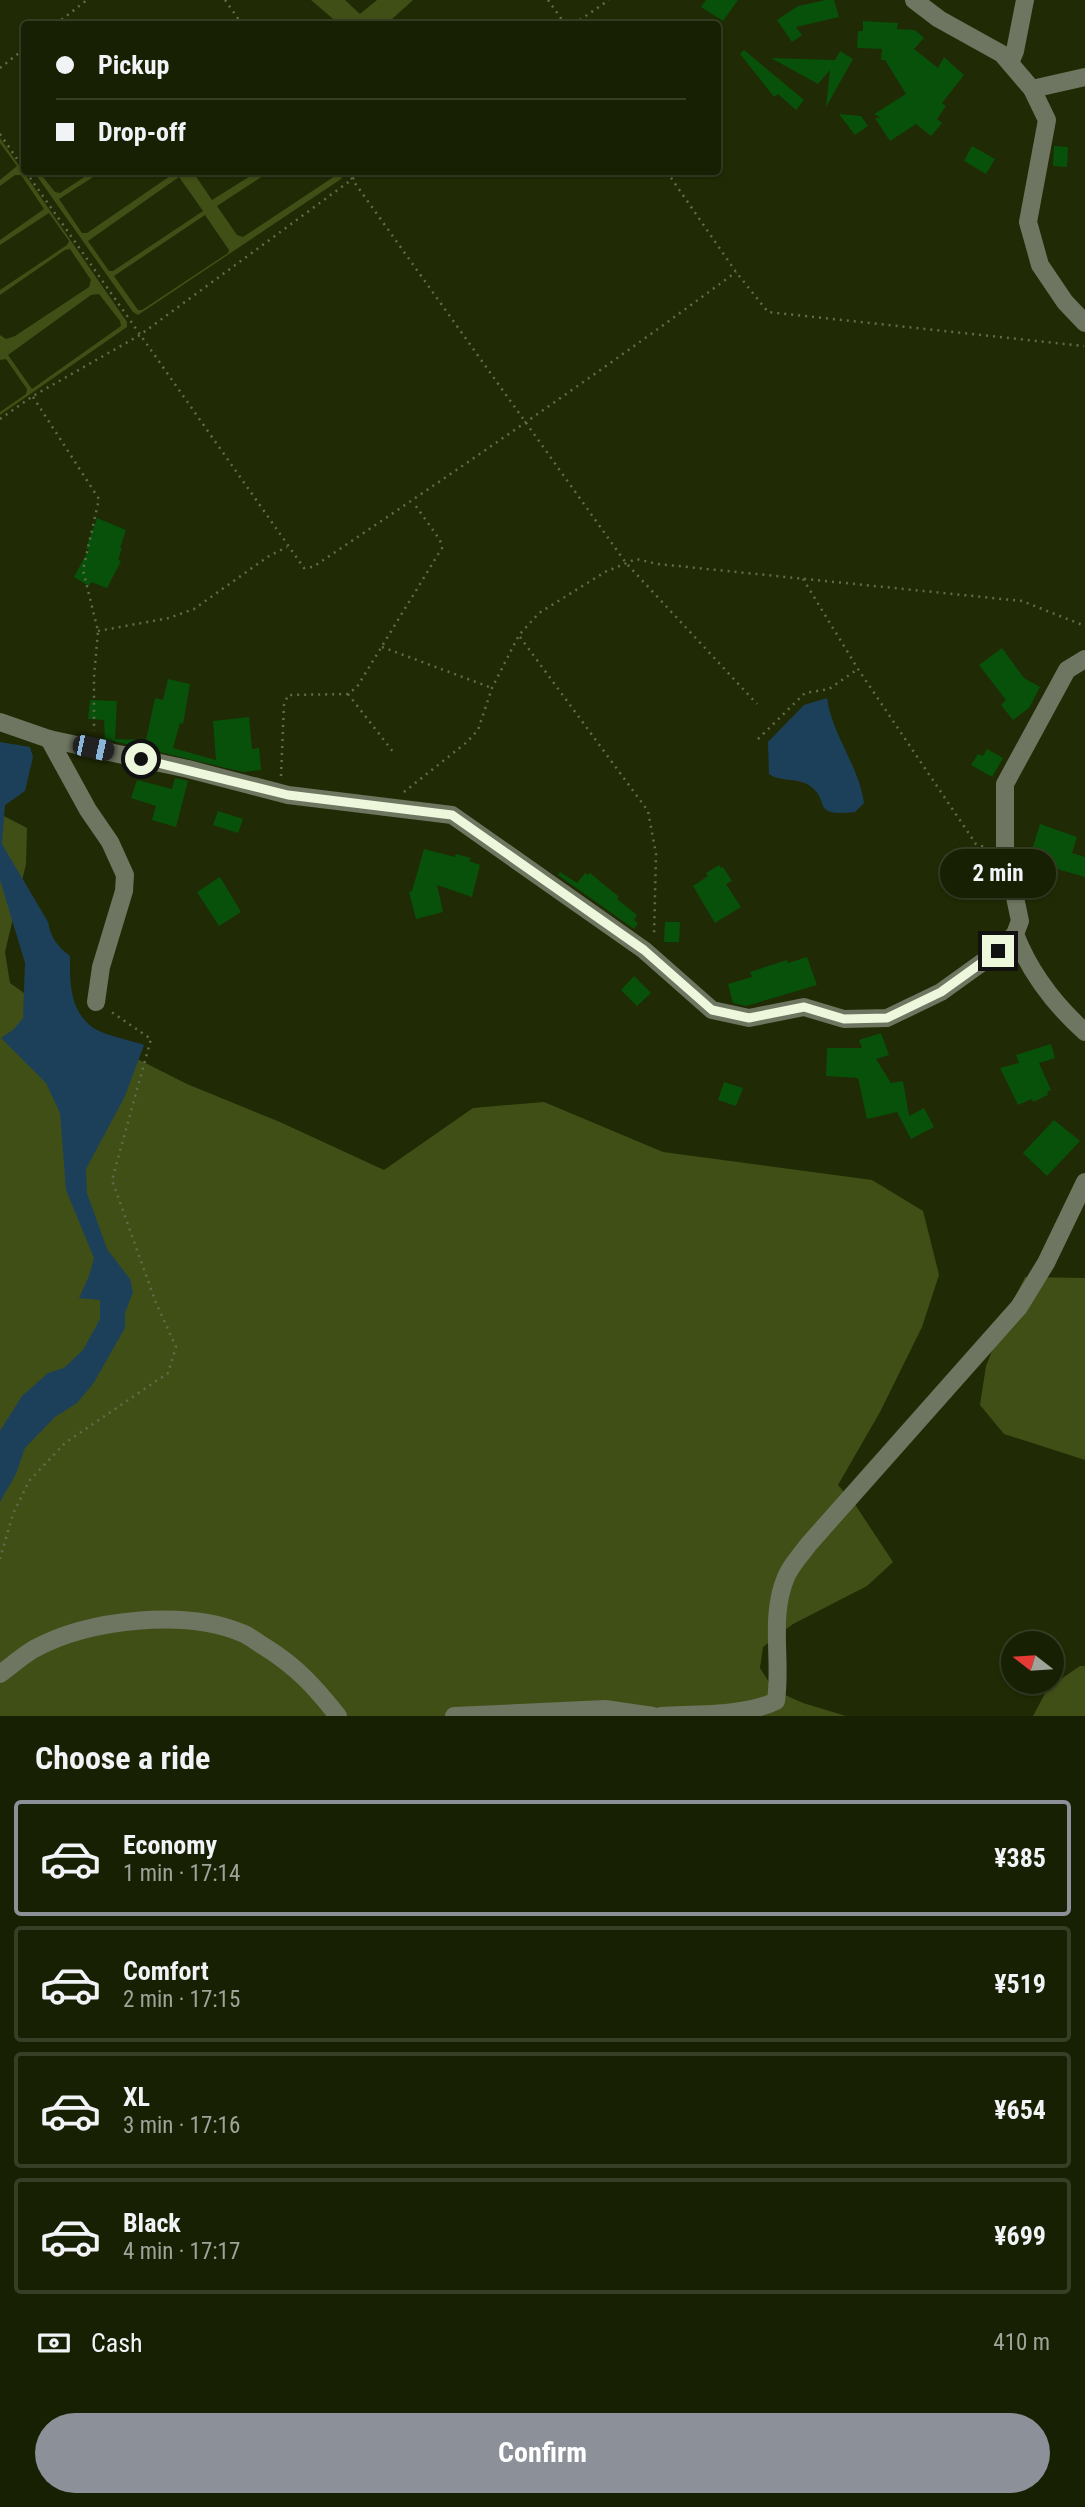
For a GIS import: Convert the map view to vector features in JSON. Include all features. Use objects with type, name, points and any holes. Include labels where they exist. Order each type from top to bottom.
[{"type":"street","points":[[914,0],[939,19],[986,43],[1010,63],[1032,89],[1047,120],[1028,222],[1040,265],[1065,302],[1085,323]]},
{"type":"street","points":[[1010,63],[1025,0]]},
{"type":"street","points":[[1032,89],[1085,77]]},
{"type":"street","points":[[0,722],[48,739],[188,769],[280,793],[452,815],[653,958],[712,1010],[749,1018],[804,1007],[844,1019],[887,1018],[941,992],[998,951],[1015,934],[1020,921],[1005,850],[1005,784],[1067,670],[1085,659]]},
{"type":"street","points":[[48,739],[88,810],[110,842],[125,875],[124,891],[101,967],[96,1002]]},
{"type":"street","points":[[1015,934],[1023,954],[1059,1009],[1085,1032]]},
{"type":"street","points":[[661,1716],[742,1711],[776,1701],[779,1681],[776,1610],[787,1575],[808,1545],[1019,1307],[1046,1263],[1085,1182]]},
{"type":"street","points":[[0,1674],[34,1649],[120,1621],[196,1621],[243,1633],[290,1663],[314,1685],[338,1716]]},
{"type":"street","points":[[454,1716],[605,1709],[653,1716]]},
{"type":"path","points":[[60,21],[87,0]]},
{"type":"path","points":[[225,0],[241,21]]},
{"type":"path","points":[[548,0],[563,21]]},
{"type":"path","points":[[578,21],[610,0]]},
{"type":"path","points":[[0,68],[21,51]]},
{"type":"path","points":[[0,134],[21,164]]},
{"type":"path","points":[[28,175],[304,568],[313,567],[412,501],[653,334],[736,272]]},
{"type":"path","points":[[350,175],[626,564],[757,704]]},
{"type":"path","points":[[0,419],[33,396],[140,335],[357,175]]},
{"type":"path","points":[[669,175],[736,272],[768,312],[1084,346]]},
{"type":"path","points":[[33,396],[99,499],[83,570],[99,631],[94,677],[93,748]]},
{"type":"path","points":[[280,793],[284,705],[288,695],[348,694],[357,687],[442,548],[440,540],[412,501]]},
{"type":"path","points":[[99,631],[169,618],[194,609],[269,556],[288,546]]},
{"type":"path","points":[[385,807],[467,742],[478,730],[492,688],[519,635],[539,614],[605,572],[636,559],[658,564],[1022,601],[1085,626]]},
{"type":"path","points":[[803,579],[858,669],[975,844],[1005,850]]},
{"type":"path","points":[[519,635],[648,811],[656,854],[653,958]]},
{"type":"path","points":[[382,647],[492,688]]},
{"type":"path","points":[[758,739],[805,693],[829,690],[858,669]]},
{"type":"path","points":[[348,694],[394,753]]},
{"type":"path","points":[[0,1559],[13,1514],[29,1481],[65,1443],[168,1373],[176,1347],[156,1303],[112,1180],[151,1039],[96,1002]]},
{"type":"green space","points":[[311,0],[345,0],[360,14],[377,0],[413,0],[391,21],[336,21]]},
{"type":"green space","points":[[0,138],[21,168],[21,175],[15,175],[0,186],[0,180],[17,166],[0,143]]},
{"type":"green space","points":[[21,175],[26,175],[127,322],[127,327],[0,415],[0,412],[26,394],[27,389],[6,359],[0,360],[0,335],[6,339],[15,336],[89,287],[91,280],[70,249],[0,295],[0,290],[67,245],[69,241],[49,213],[0,245],[0,240],[44,209]],"holes":[[[99,294],[121,326],[32,389],[8,355],[91,295]]]},
{"type":"green space","points":[[36,175],[41,175],[55,192],[60,193],[87,175],[96,175],[59,199],[82,233],[87,233],[172,175],[195,175],[212,200],[252,175],[264,175],[217,206],[237,235],[243,237],[335,175],[343,175],[341,179],[138,315],[133,312]],"holes":[[[179,177],[203,211],[113,271],[109,271],[88,241]],[[205,215],[229,250],[142,310],[138,310],[114,276]]]},
{"type":"green space","points":[[0,814],[27,828],[26,864],[5,952],[10,983],[66,1023],[187,1084],[280,1122],[384,1170],[473,1108],[544,1102],[663,1152],[872,1180],[923,1211],[939,1275],[922,1327],[880,1412],[838,1485],[856,1506],[893,1562],[867,1586],[793,1624],[763,1647],[760,1668],[774,1690],[803,1703],[846,1716],[0,1716]]},
{"type":"green space","points":[[1025,1277],[1085,1278],[1085,1460],[1004,1434],[980,1405],[986,1366]]},
{"type":"green space","points":[[1080,1666],[1085,1666],[1085,1716],[1033,1716],[1045,1694],[1064,1694],[1064,1677]]},
{"type":"water","points":[[827,698],[834,725],[861,789],[864,803],[855,812],[826,810],[815,790],[807,784],[769,774],[768,742],[804,705]]},
{"type":"water","points":[[0,742],[30,747],[33,757],[25,791],[5,805],[2,844],[48,922],[55,941],[70,956],[72,994],[79,1012],[84,1020],[97,1030],[144,1045],[125,1096],[86,1169],[87,1193],[107,1249],[130,1279],[133,1292],[125,1313],[125,1328],[93,1384],[77,1403],[55,1417],[25,1448],[16,1474],[0,1502],[0,1431],[22,1396],[48,1373],[64,1368],[83,1350],[100,1319],[100,1300],[79,1298],[94,1258],[66,1190],[60,1113],[46,1083],[1,1038],[23,1018],[25,963],[0,880]]},
{"type":"building","points":[[706,0],[738,0],[723,21],[701,7]]},
{"type":"building","points":[[834,0],[839,17],[796,27],[802,35],[792,42],[777,20],[798,6]]},
{"type":"building","points":[[863,21],[898,23],[897,29],[915,30],[924,38],[914,49],[938,68],[944,57],[964,75],[942,103],[946,106],[937,119],[942,123],[931,136],[916,124],[890,141],[875,118],[881,118],[874,114],[906,94],[885,60],[881,60],[882,49],[857,48],[858,31],[863,31]]},
{"type":"building","points":[[744,50],[804,100],[796,110],[778,94],[774,97],[740,54]]},
{"type":"building","points":[[840,51],[853,59],[826,107],[830,70],[818,84],[771,58],[835,60]]},
{"type":"building","points":[[839,114],[861,116],[868,126],[855,135]]},
{"type":"building","points":[[972,146],[995,159],[986,174],[964,161]]},
{"type":"building","points":[[1054,146],[1068,147],[1067,167],[1053,166]]},
{"type":"building","points":[[97,518],[126,530],[118,560],[121,561],[107,588],[91,582],[89,586],[74,577],[89,549],[86,548]]},
{"type":"building","points":[[1002,648],[1024,678],[1040,687],[1029,708],[1013,720],[1001,705],[1006,700],[979,665]]},
{"type":"building","points":[[168,679],[190,684],[183,724],[180,723],[173,748],[216,760],[213,721],[249,717],[252,749],[259,748],[261,770],[243,772],[105,739],[104,720],[88,719],[90,700],[117,701],[115,739],[146,740],[155,698],[163,700]]},
{"type":"building","points":[[987,749],[1003,758],[992,777],[971,765],[978,754],[983,756]]},
{"type":"building","points":[[175,778],[188,781],[176,827],[152,820],[156,806],[131,798],[137,780],[172,789]]},
{"type":"building","points":[[218,811],[243,819],[238,833],[213,825]]},
{"type":"building","points":[[1040,824],[1077,837],[1072,853],[1085,857],[1085,877],[1057,869],[1054,878],[1021,869],[1018,855],[1020,847],[1032,850]]},
{"type":"building","points":[[424,849],[471,858],[469,861],[480,865],[472,897],[437,885],[443,912],[416,919],[409,892],[412,891]]},
{"type":"building","points":[[719,865],[732,881],[726,884],[741,907],[715,923],[693,886]]},
{"type":"building","points":[[560,872],[577,883],[585,873],[590,873],[637,915],[634,920],[638,923],[634,929],[558,875]]},
{"type":"building","points":[[220,877],[241,912],[219,926],[197,892]]},
{"type":"building","points":[[665,922],[680,922],[679,942],[664,942]]},
{"type":"building","points":[[807,957],[817,985],[746,1006],[733,1003],[728,984],[752,977],[750,972],[787,960],[788,963]]},
{"type":"building","points":[[634,976],[651,993],[637,1006],[621,990]]},
{"type":"building","points":[[881,1033],[889,1055],[876,1059],[891,1083],[903,1081],[909,1116],[924,1108],[934,1127],[911,1139],[897,1112],[867,1119],[858,1078],[826,1076],[827,1048],[862,1048],[859,1040]]},
{"type":"building","points":[[1051,1044],[1055,1058],[1039,1063],[1051,1090],[1047,1092],[1048,1095],[1033,1102],[1032,1099],[1018,1105],[1000,1068],[1019,1063],[1016,1055]]},
{"type":"building","points":[[724,1082],[743,1088],[736,1106],[718,1100]]},
{"type":"building","points":[[1054,1120],[1080,1141],[1047,1176],[1023,1153]]},
{"type":"route","points":[[141,759],[288,795],[452,815],[644,950],[712,1010],[749,1018],[804,1007],[844,1019],[887,1018],[941,992],[998,951]]}]
